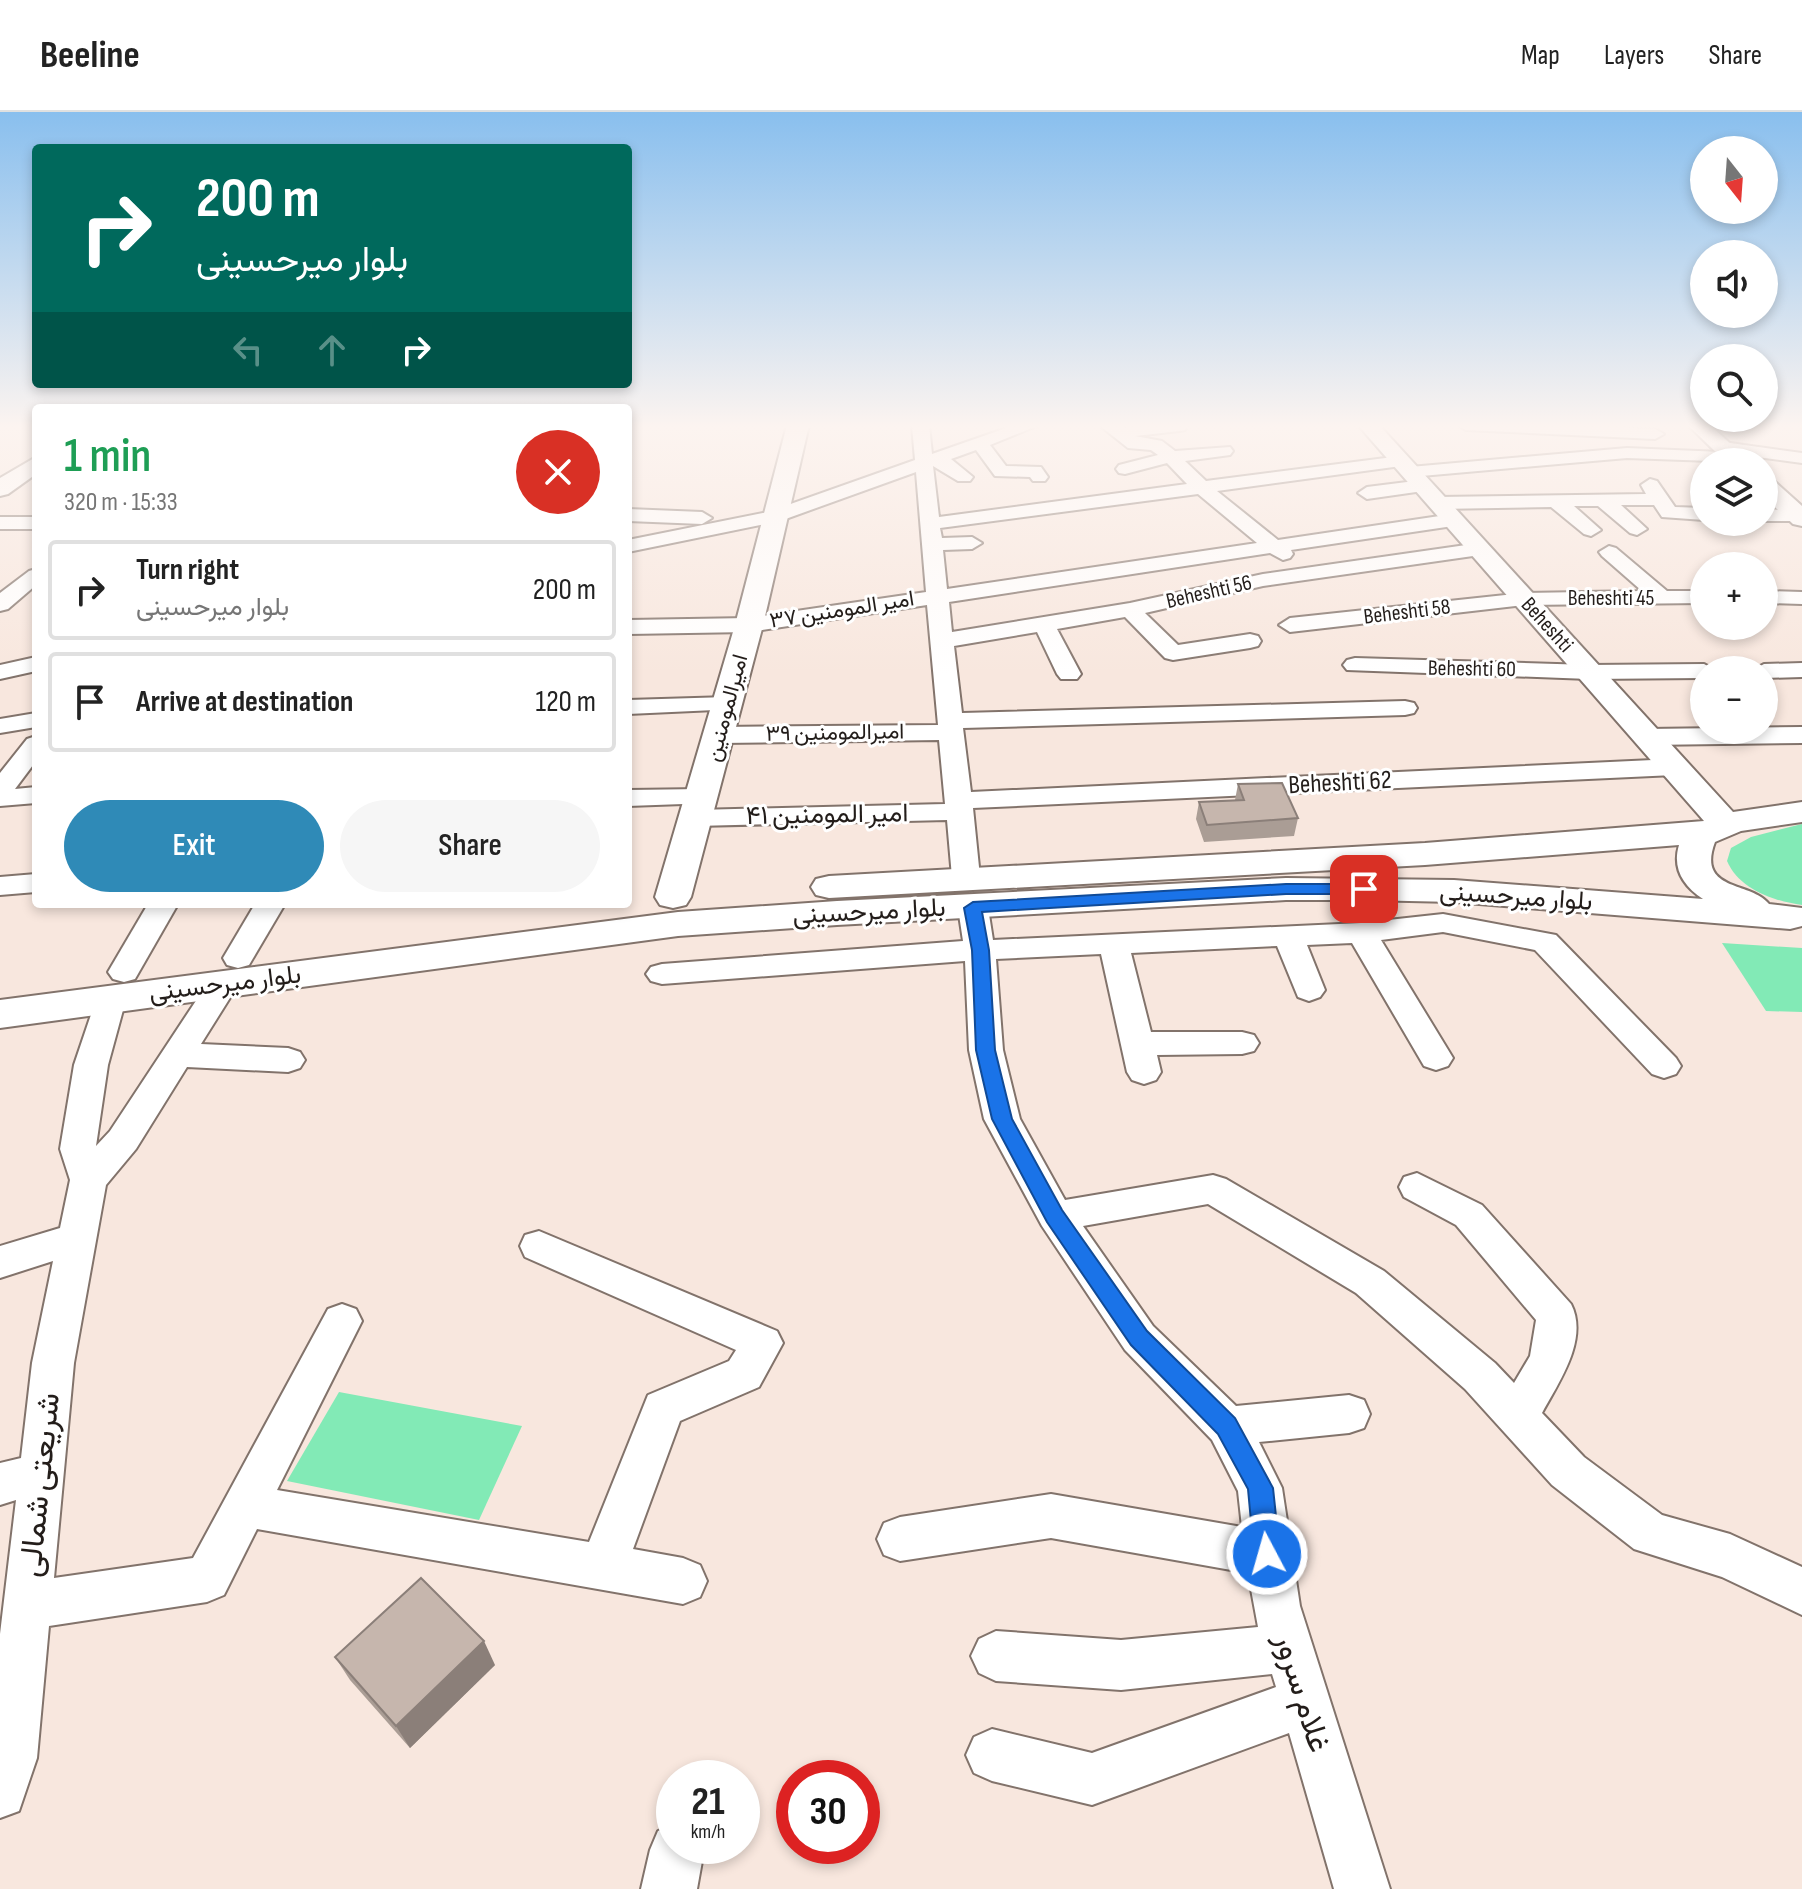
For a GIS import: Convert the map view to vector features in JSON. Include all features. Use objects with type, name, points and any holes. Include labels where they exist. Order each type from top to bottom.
[{"type":"main road","name":"امیرالمومنین","points":[[673,897],[749,625],[775,508]]},
{"type":"main road","name":"Beheshti","points":[[1443,508],[1674,767],[1715,829]]},
{"type":"main road","name":"بلوار میرحسینی","points":[[7,1001],[230,971],[969,892],[1715,829],[1802,812]]},
{"type":"main road","points":[[1715,829],[1693,853],[1699,877],[1732,900],[1796,918]]},
{"type":"main road","name":"بلوار میرحسینی","points":[[632,903],[673,897],[1364,889],[1454,891],[1796,918]]},
{"type":"main road","name":"بلوار میرحسینی","points":[[230,971],[602,908]]},
{"type":"street","points":[[632,549],[773,517],[798,508]]},
{"type":"street","name":"غلام سرور","points":[[929,508],[929,534],[958,807],[980,950],[986,1050],[1002,1119],[1055,1216],[1139,1338],[1227,1426],[1260,1488],[1276,1606],[1362,1889]]},
{"type":"street","points":[[929,534],[1011,513],[1050,508]]},
{"type":"street","points":[[1226,508],[1308,573]]},
{"type":"street","name":"امیر المومنین ۳۷","points":[[632,627],[749,625],[1273,547],[1374,508]]},
{"type":"street","points":[[1564,508],[1591,530]]},
{"type":"street","points":[[1612,508],[1637,529]]},
{"type":"street","points":[[1670,508],[1690,515]]},
{"type":"street","points":[[1011,513],[1026,532]]},
{"type":"street","points":[[634,516],[773,517]]},
{"type":"street","points":[[0,523],[32,523]]},
{"type":"street","points":[[929,534],[972,543]]},
{"type":"street","name":"Beheshti 56","points":[[941,641],[1130,610],[1263,580],[1480,549]]},
{"type":"street","points":[[1609,552],[1662,598]]},
{"type":"street","points":[[1,604],[32,578]]},
{"type":"street","name":"Beheshti 45","points":[[1524,599],[1690,597]]},
{"type":"street","points":[[1778,598],[1802,616]]},
{"type":"street","name":"Beheshti 58","points":[[1290,625],[1524,599]]},
{"type":"street","points":[[1130,610],[1173,653],[1250,641]]},
{"type":"street","points":[[1044,624],[1069,674]]},
{"type":"street","name":"Beheshti 60","points":[[1355,665],[1438,658],[1589,672],[1690,671]]},
{"type":"street","points":[[0,672],[32,665]]},
{"type":"street","points":[[1778,671],[1798,670]]},
{"type":"street","points":[[632,707],[728,704]]},
{"type":"street","name":"امیرالمومنین ۳۹","points":[[720,735],[1405,708]]},
{"type":"street","points":[[0,726],[32,721]]},
{"type":"street","points":[[1647,737],[1802,735]]},
{"type":"street","points":[[0,790],[32,749]]},
{"type":"street","name":"Beheshti 62","points":[[958,807],[1674,767]]},
{"type":"street","points":[[0,798],[32,795]]},
{"type":"street","name":"امیر المومنین ۴۱","points":[[632,799],[699,808],[958,807]]},
{"type":"street","points":[[0,886],[32,883]]},
{"type":"street","name":"شریعتی شمالی","points":[[88,1180],[78,1149],[91,1065],[117,986],[161,908]]},
{"type":"street","name":"شریعتی شمالی","points":[[0,1792],[11,1758],[7,1727],[27,1606],[21,1478],[53,1363],[88,1180],[123,1140],[268,908]]},
{"type":"street","points":[[662,974],[980,950],[1361,933],[1443,923],[1545,942],[1664,1066]]},
{"type":"street","points":[[1361,933],[1436,1058]]},
{"type":"street","points":[[1288,936],[1309,990]]},
{"type":"street","points":[[1114,944],[1140,1058],[1242,1043]]},
{"type":"street","points":[[177,1055],[288,1060]]},
{"type":"street","points":[[1417,1187],[1469,1215],[1557,1316],[1550,1359],[1517,1417]]},
{"type":"street","points":[[1055,1216],[1213,1189],[1370,1282],[1480,1376],[1568,1471],[1650,1533],[1730,1557],[1802,1592]]},
{"type":"street","points":[[0,1262],[75,1239]]},
{"type":"street","points":[[539,1246],[763,1343],[744,1374],[663,1408],[603,1567]]},
{"type":"street","points":[[27,1606],[207,1579],[342,1321]]},
{"type":"street","points":[[1227,1426],[1349,1414]]},
{"type":"street","points":[[247,1506],[683,1581]]},
{"type":"street","points":[[900,1539],[1051,1516],[1267,1554]]},
{"type":"street","points":[[996,1656],[1121,1665],[1289,1648]]},
{"type":"street","points":[[992,1755],[1092,1779],[1305,1702]]},
{"type":"green space","points":[[1802,824],[1802,905],[1758,892],[1732,871],[1727,861],[1731,848],[1751,837]]},
{"type":"green space","points":[[1722,943],[1802,948],[1802,1012],[1766,1011]]},
{"type":"green space","points":[[339,1392],[522,1426],[479,1520],[287,1481]]},
{"type":"building","points":[[1282,783],[1298,818],[1207,825],[1199,802],[1244,800],[1238,784]]},
{"type":"building","points":[[421,1578],[484,1641],[396,1726],[335,1657]]},
{"type":"route","points":[[1267,1554],[1260,1488],[1227,1426],[1139,1338],[1055,1216],[1002,1119],[986,1050],[980,950],[973,908],[1286,889],[1364,889]]}]
